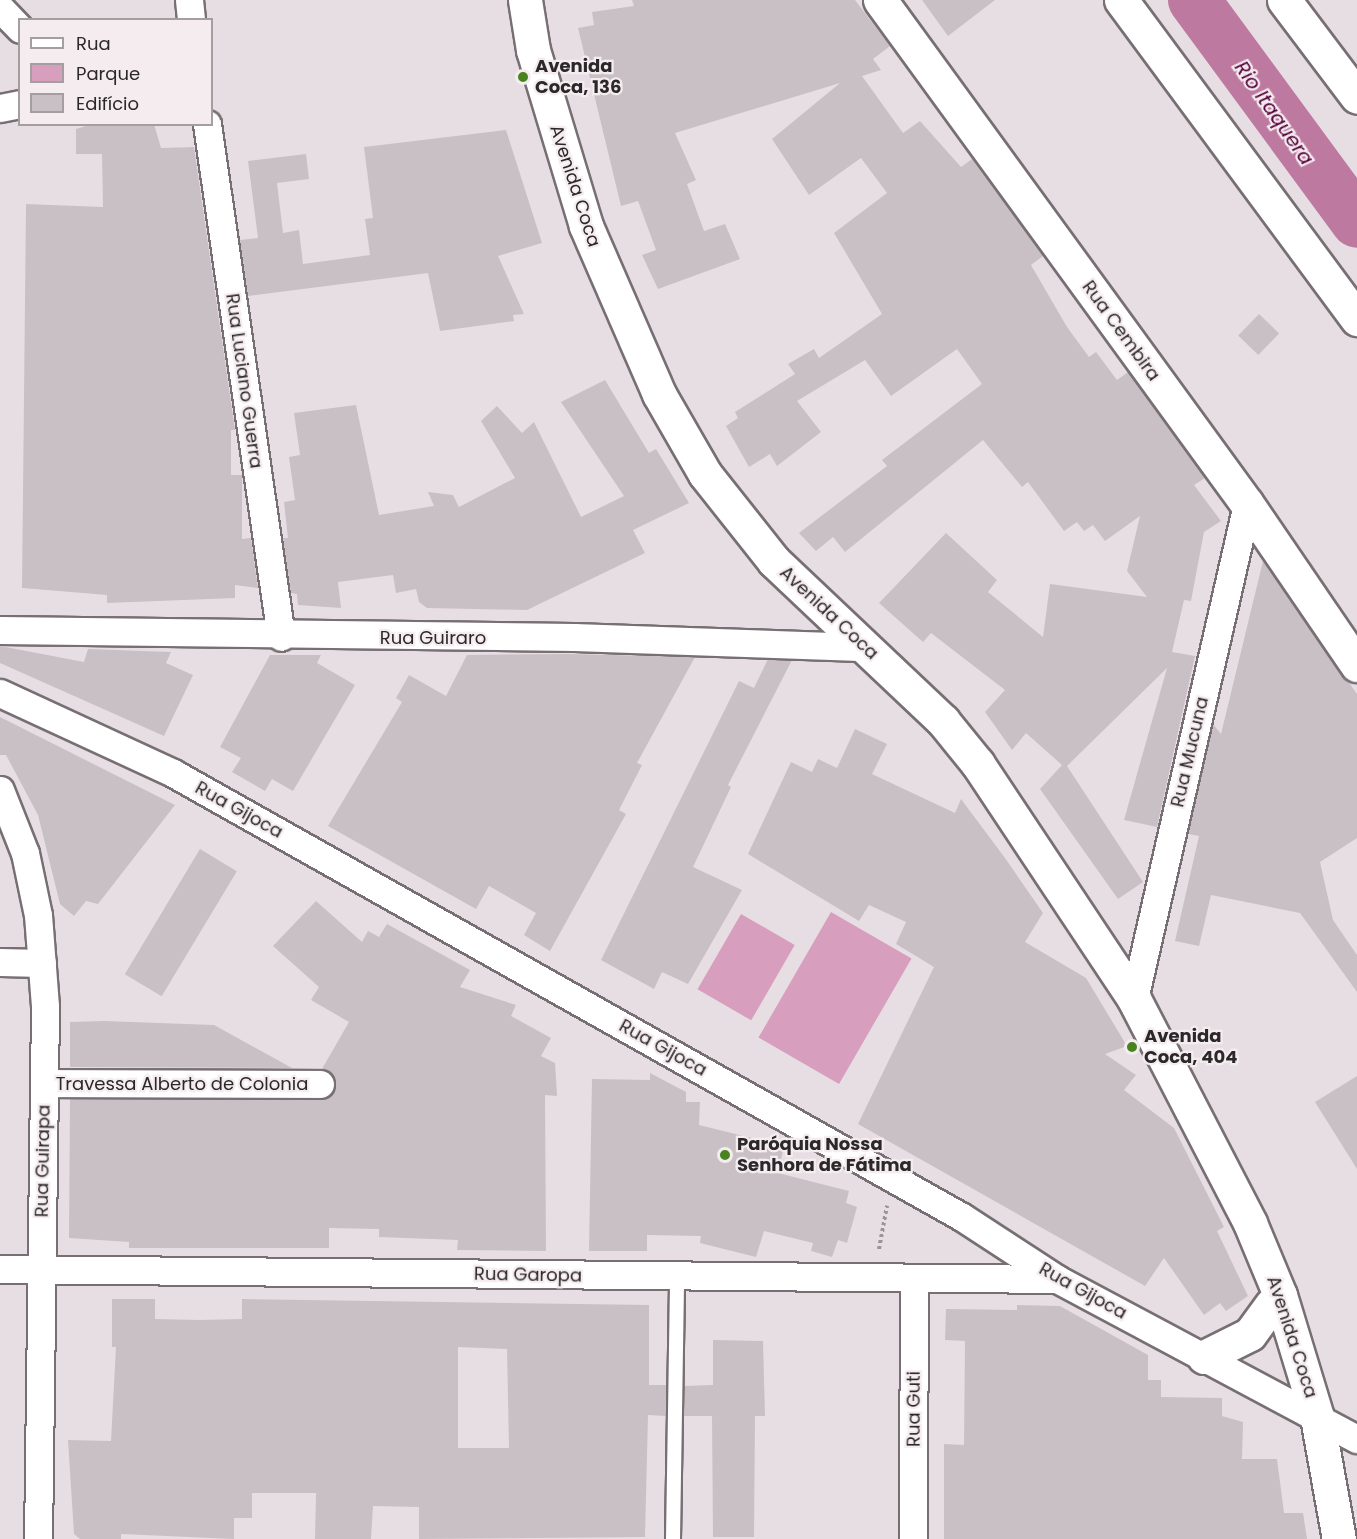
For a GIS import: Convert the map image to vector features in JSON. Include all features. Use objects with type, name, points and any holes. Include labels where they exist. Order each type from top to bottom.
[{"type":"street","points":[[189,0],[192,18]]},
{"type":"street","name":"Avenida Coca","points":[[525,0],[533,50],[586,226],[659,394],[705,474],[744,527],[867,647],[978,764],[1134,999],[1280,1295],[1339,1539]]},
{"type":"street","name":"Rua Cembira","points":[[880,0],[1247,504],[1357,665]]},
{"type":"street","points":[[1121,0],[1357,319]]},
{"type":"street","points":[[1284,0],[1357,97]]},
{"type":"street","points":[[0,8],[18,27]]},
{"type":"street","points":[[0,108],[18,104]]},
{"type":"street","name":"Rua Luciano Guerra","points":[[207,126],[280,637]]},
{"type":"street","name":"Rua Mucuna","points":[[1134,999],[1247,504]]},
{"type":"street","name":"Rua Guiraro","points":[[0,630],[280,637],[574,637],[867,647]]},
{"type":"street","name":"Rua Gijoca","points":[[0,693],[111,741],[343,867],[962,1217],[1057,1279],[1357,1439]]},
{"type":"street","name":"Rua Guirapa","points":[[0,790],[24,853],[42,963],[44,1083],[38,1539]]},
{"type":"street","points":[[0,962],[42,963]]},
{"type":"street","name":"Travessa Alberto de Colonia","points":[[44,1083],[320,1084]]},
{"type":"street","name":"Avenida Coca","points":[[1224,1180],[1309,1413],[1324,1539]]},
{"type":"street","name":"Rua Garopa","points":[[0,1269],[1057,1279]]},
{"type":"street","name":"Rua Guti","points":[[913,1539],[914,1279]]},
{"type":"street","points":[[1204,1357],[1250,1334],[1271,1305]]},
{"type":"lane","points":[[0,8],[10,0]]},
{"type":"lane","points":[[673,1539],[677,1276]]},
{"type":"path","points":[[878,1255],[888,1200]]},
{"type":"green space","points":[[831,912],[912,958],[839,1084],[759,1038]]},
{"type":"green space","points":[[741,914],[795,945],[751,1020],[698,989]]},
{"type":"building","points":[[632,0],[855,0],[890,46],[873,59],[881,70],[862,76],[903,133],[920,121],[961,167],[972,159],[1043,256],[1031,265],[1067,327],[1089,357],[1096,352],[1117,380],[1128,372],[1205,478],[1194,485],[1221,521],[1204,532],[1191,601],[1184,600],[1172,652],[1195,656],[1157,827],[1124,820],[1167,668],[1067,766],[1143,882],[1118,899],[1040,789],[1062,765],[1026,733],[1012,750],[985,712],[1005,690],[931,633],[923,642],[879,603],[946,533],[997,580],[988,592],[1043,637],[1050,584],[1147,597],[1127,571],[1140,516],[1105,541],[1093,525],[1084,531],[1077,522],[1064,531],[1028,482],[1022,487],[983,440],[845,552],[833,537],[816,551],[799,533],[887,466],[882,460],[982,384],[957,349],[891,396],[865,360],[797,401],[821,432],[777,466],[770,454],[749,467],[726,426],[738,418],[735,412],[795,374],[788,364],[814,349],[819,358],[882,314],[834,233],[887,193],[861,158],[809,195],[772,139],[840,83],[675,133],[696,180],[687,184],[704,231],[725,224],[740,259],[658,289],[642,255],[656,250],[638,201],[621,206],[578,28],[594,25],[592,12],[634,6]]},
{"type":"building","points":[[922,0],[995,0],[948,36]]},
{"type":"building","points":[[86,126],[155,126],[161,148],[194,147],[235,430],[231,430],[231,475],[242,475],[242,539],[251,538],[258,588],[235,585],[235,598],[107,603],[107,595],[22,588],[26,204],[103,207],[102,154],[76,154],[76,129]]},
{"type":"building","points":[[506,130],[542,243],[498,256],[524,314],[513,315],[514,321],[440,331],[428,273],[248,296],[240,240],[258,238],[248,161],[306,154],[309,179],[277,183],[283,233],[299,230],[303,264],[370,255],[365,219],[373,218],[364,147]]},
{"type":"building","points":[[1259,314],[1279,333],[1258,355],[1238,336]]},
{"type":"building","points":[[605,380],[649,453],[656,449],[689,503],[633,530],[645,553],[527,610],[427,608],[419,602],[416,589],[396,593],[393,575],[338,582],[341,608],[298,605],[297,594],[291,593],[283,538],[288,538],[284,502],[295,500],[289,457],[300,455],[294,413],[356,405],[379,515],[434,506],[428,492],[453,495],[459,507],[515,478],[481,421],[497,406],[522,433],[534,422],[581,517],[624,496],[561,402]]},
{"type":"building","points":[[1263,561],[1357,694],[1357,838],[1320,862],[1333,920],[1357,955],[1357,992],[1300,913],[1211,895],[1199,946],[1175,941],[1199,836],[1188,834],[1213,724],[1221,734]]},
{"type":"building","points":[[0,646],[84,662],[88,649],[171,652],[166,663],[193,675],[164,736],[0,663]]},
{"type":"building","points":[[569,654],[695,657],[637,763],[642,765],[619,810],[626,814],[550,951],[524,935],[536,913],[489,886],[476,909],[328,826],[402,702],[396,698],[409,675],[446,696],[467,655]]},
{"type":"building","points":[[270,655],[321,655],[317,663],[355,685],[293,791],[272,779],[265,791],[232,772],[241,758],[220,747]]},
{"type":"building","points":[[768,659],[792,660],[728,785],[731,787],[693,867],[742,890],[688,984],[662,972],[654,989],[601,960],[739,681],[754,688]]},
{"type":"building","points":[[0,717],[175,805],[98,904],[86,901],[74,916],[60,904],[38,815],[6,755],[0,755]]},
{"type":"building","points":[[855,729],[887,744],[872,774],[955,813],[961,799],[1043,913],[1025,942],[1086,978],[1127,1046],[1105,1054],[1136,1075],[1124,1090],[1174,1128],[1224,1227],[1217,1231],[1248,1296],[1226,1311],[1220,1303],[1204,1315],[1164,1258],[1145,1286],[858,1124],[934,967],[896,944],[906,922],[869,905],[859,921],[748,854],[791,762],[812,772],[818,759],[837,768]]},
{"type":"building","points":[[200,849],[237,871],[162,996],[125,974]]},
{"type":"building","points":[[316,901],[362,942],[368,931],[379,937],[387,924],[470,970],[460,987],[516,1005],[511,1016],[551,1038],[541,1056],[555,1063],[557,1096],[545,1095],[546,1251],[457,1250],[458,1240],[379,1237],[379,1229],[329,1228],[329,1248],[129,1248],[129,1242],[69,1238],[70,1099],[320,1100],[333,1092],[334,1077],[322,1069],[349,1022],[311,1000],[319,987],[273,946]]},
{"type":"building","points":[[70,1022],[214,1025],[292,1068],[70,1067]]},
{"type":"building","name":"Paróquia Nossa Senhora de Fátima","points":[[650,1073],[686,1092],[686,1102],[700,1102],[699,1125],[784,1146],[778,1173],[849,1191],[846,1203],[857,1207],[847,1243],[838,1240],[832,1257],[811,1251],[813,1243],[764,1231],[756,1257],[700,1243],[701,1236],[647,1235],[647,1251],[589,1251],[592,1079],[650,1080]]},
{"type":"building","points":[[1357,1076],[1357,1169],[1315,1102]]},
{"type":"building","points":[[112,1299],[155,1299],[155,1319],[199,1320],[242,1319],[242,1299],[649,1305],[649,1385],[666,1385],[666,1416],[648,1415],[645,1537],[419,1539],[419,1507],[373,1506],[371,1539],[315,1539],[316,1493],[252,1493],[252,1518],[234,1518],[234,1539],[121,1534],[121,1539],[80,1539],[74,1534],[68,1440],[111,1441],[116,1347],[112,1347]],"holes":[[[458,1347],[507,1349],[509,1448],[458,1448]]]},
{"type":"building","points":[[1017,1305],[1060,1306],[1148,1355],[1148,1380],[1161,1380],[1161,1397],[1222,1398],[1222,1416],[1243,1422],[1242,1459],[1277,1459],[1284,1513],[1303,1513],[1307,1539],[944,1539],[944,1444],[964,1445],[965,1341],[945,1340],[946,1309],[1017,1310]]},
{"type":"building","points":[[713,1340],[763,1341],[765,1416],[755,1416],[754,1537],[713,1537],[712,1416],[684,1416],[684,1386],[713,1385]]},
{"type":"waterway","name":"Rio Itaquera","points":[[1194,0],[1357,222]]},
{"type":"place","name":"Avenida Coca, 136","points":[[523,77]]},
{"type":"place","name":"Avenida Coca, 404","points":[[1132,1047]]},
{"type":"place","name":"Paróquia Nossa Senhora de Fátima","points":[[725,1155]]}]
